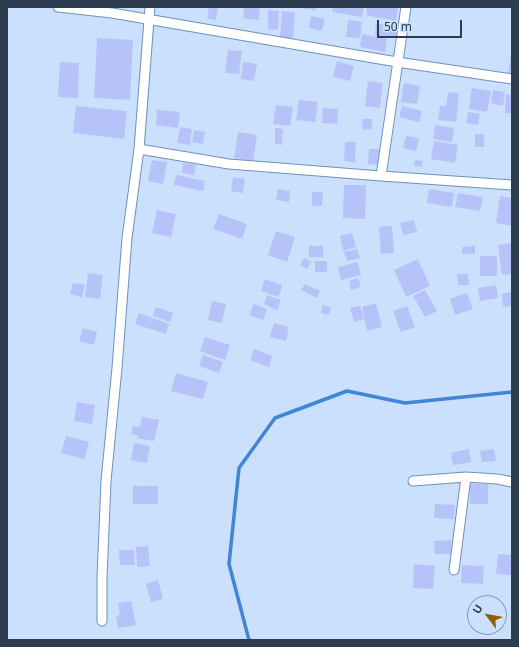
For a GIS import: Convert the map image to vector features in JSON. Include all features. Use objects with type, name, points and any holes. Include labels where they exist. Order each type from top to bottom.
[{"type":"street","points":[[58,7],[112,13],[397,62],[512,79]]},
{"type":"street","points":[[102,621],[102,576],[106,481],[117,368],[127,238],[139,149],[150,7]]},
{"type":"street","points":[[381,176],[406,7]]},
{"type":"street","points":[[139,149],[229,164],[381,176],[512,184]]},
{"type":"street","points":[[414,481],[466,478],[497,479],[512,482]]},
{"type":"street","points":[[454,570],[466,478]]},
{"type":"building","points":[[209,7],[218,7],[216,20],[207,18]]},
{"type":"building","points":[[244,7],[260,7],[259,20],[243,18]]},
{"type":"building","points":[[315,7],[315,10],[299,8]]},
{"type":"building","points":[[333,7],[364,7],[362,17],[332,12]]},
{"type":"building","points":[[367,7],[398,7],[396,21],[366,15]]},
{"type":"building","points":[[268,10],[279,11],[278,30],[268,29]]},
{"type":"building","points":[[282,11],[295,12],[293,38],[280,38]]},
{"type":"building","points":[[311,16],[325,19],[322,31],[309,28]]},
{"type":"building","points":[[348,20],[362,22],[360,38],[346,37]]},
{"type":"building","points":[[376,24],[398,26],[396,38],[375,35]]},
{"type":"building","points":[[362,34],[387,39],[385,52],[360,47]]},
{"type":"building","points":[[97,38],[133,40],[130,100],[94,98]]},
{"type":"building","points":[[228,50],[242,51],[239,74],[225,73]]},
{"type":"building","points":[[512,54],[512,74],[508,73]]},
{"type":"building","points":[[337,61],[354,66],[350,81],[333,77]]},
{"type":"building","points":[[60,62],[79,63],[78,98],[58,97]]},
{"type":"building","points":[[243,62],[257,64],[254,81],[241,79]]},
{"type":"building","points":[[368,81],[383,83],[380,108],[365,106]]},
{"type":"building","points":[[404,83],[420,86],[417,104],[401,102]]},
{"type":"building","points":[[472,88],[491,91],[487,112],[469,109]]},
{"type":"building","points":[[493,90],[505,92],[503,106],[491,103]]},
{"type":"building","points":[[448,92],[459,93],[456,122],[438,120],[440,106],[446,106]]},
{"type":"building","points":[[506,94],[512,95],[512,113],[505,113]]},
{"type":"building","points":[[299,100],[318,102],[315,122],[296,120]]},
{"type":"building","points":[[276,105],[293,107],[290,126],[273,124]]},
{"type":"building","points":[[76,106],[127,111],[124,139],[73,133]]},
{"type":"building","points":[[402,106],[422,111],[419,122],[399,117]]},
{"type":"building","points":[[323,108],[338,109],[337,124],[322,123]]},
{"type":"building","points":[[157,110],[180,112],[178,128],[156,125]]},
{"type":"building","points":[[468,112],[480,114],[478,125],[466,123]]},
{"type":"building","points":[[362,119],[372,119],[372,129],[363,130]]},
{"type":"building","points":[[435,125],[454,128],[452,142],[433,139]]},
{"type":"building","points":[[180,127],[192,129],[190,145],[177,143]]},
{"type":"building","points":[[275,128],[283,129],[282,145],[275,144]]},
{"type":"building","points":[[194,130],[205,132],[203,144],[192,142]]},
{"type":"building","points":[[238,132],[257,135],[253,161],[234,158]]},
{"type":"building","points":[[475,134],[484,134],[484,147],[475,147]]},
{"type":"building","points":[[406,136],[419,138],[416,151],[403,148]]},
{"type":"building","points":[[434,141],[458,145],[455,163],[431,159]]},
{"type":"building","points":[[345,142],[356,142],[355,162],[344,161]]},
{"type":"building","points":[[369,149],[380,149],[379,165],[368,164]]},
{"type":"building","points":[[152,160],[167,162],[163,184],[148,181]]},
{"type":"building","points":[[415,160],[423,161],[422,167],[414,166]]},
{"type":"building","points":[[183,163],[196,165],[194,175],[182,173]]},
{"type":"building","points":[[176,175],[205,181],[203,191],[174,185]]},
{"type":"building","points":[[233,177],[245,179],[243,193],[231,191]]},
{"type":"building","points":[[344,185],[366,185],[365,219],[343,218]]},
{"type":"building","points":[[278,189],[290,191],[289,202],[276,200]]},
{"type":"building","points":[[429,189],[454,193],[452,207],[427,203]]},
{"type":"building","points":[[312,192],[323,192],[322,206],[312,206]]},
{"type":"building","points":[[458,193],[483,197],[480,211],[455,207]]},
{"type":"building","points":[[500,196],[512,198],[512,226],[496,223]]},
{"type":"building","points":[[157,210],[176,214],[171,237],[152,233]]},
{"type":"building","points":[[219,214],[247,224],[242,239],[213,229]]},
{"type":"building","points":[[414,220],[417,232],[403,235],[400,223]]},
{"type":"building","points":[[392,226],[394,253],[381,254],[379,227]]},
{"type":"building","points":[[276,231],[295,237],[287,262],[268,255]]},
{"type":"building","points":[[352,233],[356,247],[343,251],[340,236]]},
{"type":"building","points":[[512,243],[512,274],[502,275],[498,245]]},
{"type":"building","points":[[309,246],[323,246],[323,257],[309,257]]},
{"type":"building","points":[[475,246],[475,254],[462,254],[462,247]]},
{"type":"building","points":[[357,249],[360,258],[347,261],[344,252]]},
{"type":"building","points":[[480,256],[497,256],[497,276],[480,276]]},
{"type":"building","points":[[304,258],[311,262],[307,269],[300,265]]},
{"type":"building","points":[[418,259],[430,286],[406,297],[394,270]]},
{"type":"building","points":[[315,261],[327,261],[327,272],[315,272]]},
{"type":"building","points":[[358,262],[361,275],[341,280],[338,267]]},
{"type":"building","points":[[88,273],[103,275],[100,299],[85,297]]},
{"type":"building","points":[[457,274],[468,274],[469,285],[458,285]]},
{"type":"building","points":[[358,278],[361,287],[351,290],[349,281]]},
{"type":"building","points":[[265,279],[282,285],[279,297],[261,291]]},
{"type":"building","points":[[73,283],[85,285],[82,297],[70,294]]},
{"type":"building","points":[[305,284],[320,291],[317,298],[301,290]]},
{"type":"building","points":[[496,285],[498,298],[480,301],[478,288]]},
{"type":"building","points":[[425,290],[437,311],[425,317],[413,296]]},
{"type":"building","points":[[511,292],[512,306],[503,307],[502,294]]},
{"type":"building","points":[[467,293],[473,309],[455,315],[450,299]]},
{"type":"building","points":[[267,295],[281,300],[277,310],[264,304]]},
{"type":"building","points":[[212,301],[226,304],[222,323],[208,320]]},
{"type":"building","points":[[376,303],[382,327],[367,331],[362,307]]},
{"type":"building","points":[[254,304],[267,309],[263,320],[249,315]]},
{"type":"building","points":[[323,305],[331,307],[329,315],[321,313]]},
{"type":"building","points":[[360,306],[364,319],[354,322],[350,308]]},
{"type":"building","points":[[407,306],[415,327],[401,332],[393,311]]},
{"type":"building","points":[[156,307],[173,313],[170,322],[153,316]]},
{"type":"building","points":[[139,313],[169,324],[166,334],[135,324]]},
{"type":"building","points":[[274,323],[289,327],[286,341],[270,337]]},
{"type":"building","points":[[83,328],[97,332],[94,345],[79,341]]},
{"type":"building","points":[[205,337],[230,345],[225,360],[200,351]]},
{"type":"building","points":[[254,349],[272,356],[269,367],[250,360]]},
{"type":"building","points":[[203,355],[223,362],[219,373],[199,366]]},
{"type":"building","points":[[176,373],[208,382],[203,399],[171,391]]},
{"type":"building","points":[[77,402],[95,405],[92,424],[74,421]]},
{"type":"building","points":[[142,417],[159,420],[154,441],[137,438],[138,436],[131,434],[133,426],[140,427]]},
{"type":"building","points":[[66,436],[89,442],[84,459],[61,453]]},
{"type":"building","points":[[134,443],[150,446],[147,463],[131,460]]},
{"type":"building","points":[[469,449],[471,462],[453,465],[451,453]]},
{"type":"building","points":[[494,449],[496,461],[482,462],[480,451]]},
{"type":"building","points":[[470,484],[488,484],[488,504],[470,504]]},
{"type":"building","points":[[133,486],[158,486],[158,504],[133,504]]},
{"type":"building","points":[[435,504],[455,505],[454,519],[434,518]]},
{"type":"building","points":[[451,540],[451,554],[435,554],[434,541]]},
{"type":"building","points":[[148,546],[150,566],[137,567],[136,547]]},
{"type":"building","points":[[119,550],[134,550],[135,565],[120,565]]},
{"type":"building","points":[[498,554],[512,555],[512,575],[496,574]]},
{"type":"building","points":[[414,564],[435,566],[433,589],[413,588]]},
{"type":"building","points":[[462,565],[484,566],[483,584],[461,583]]},
{"type":"building","points":[[158,580],[163,599],[151,602],[146,584]]},
{"type":"building","points":[[131,601],[136,625],[118,628],[116,616],[120,615],[118,603]]},
{"type":"waterway","points":[[249,640],[229,564],[239,468],[275,418],[347,391],[405,403],[512,392]]}]
